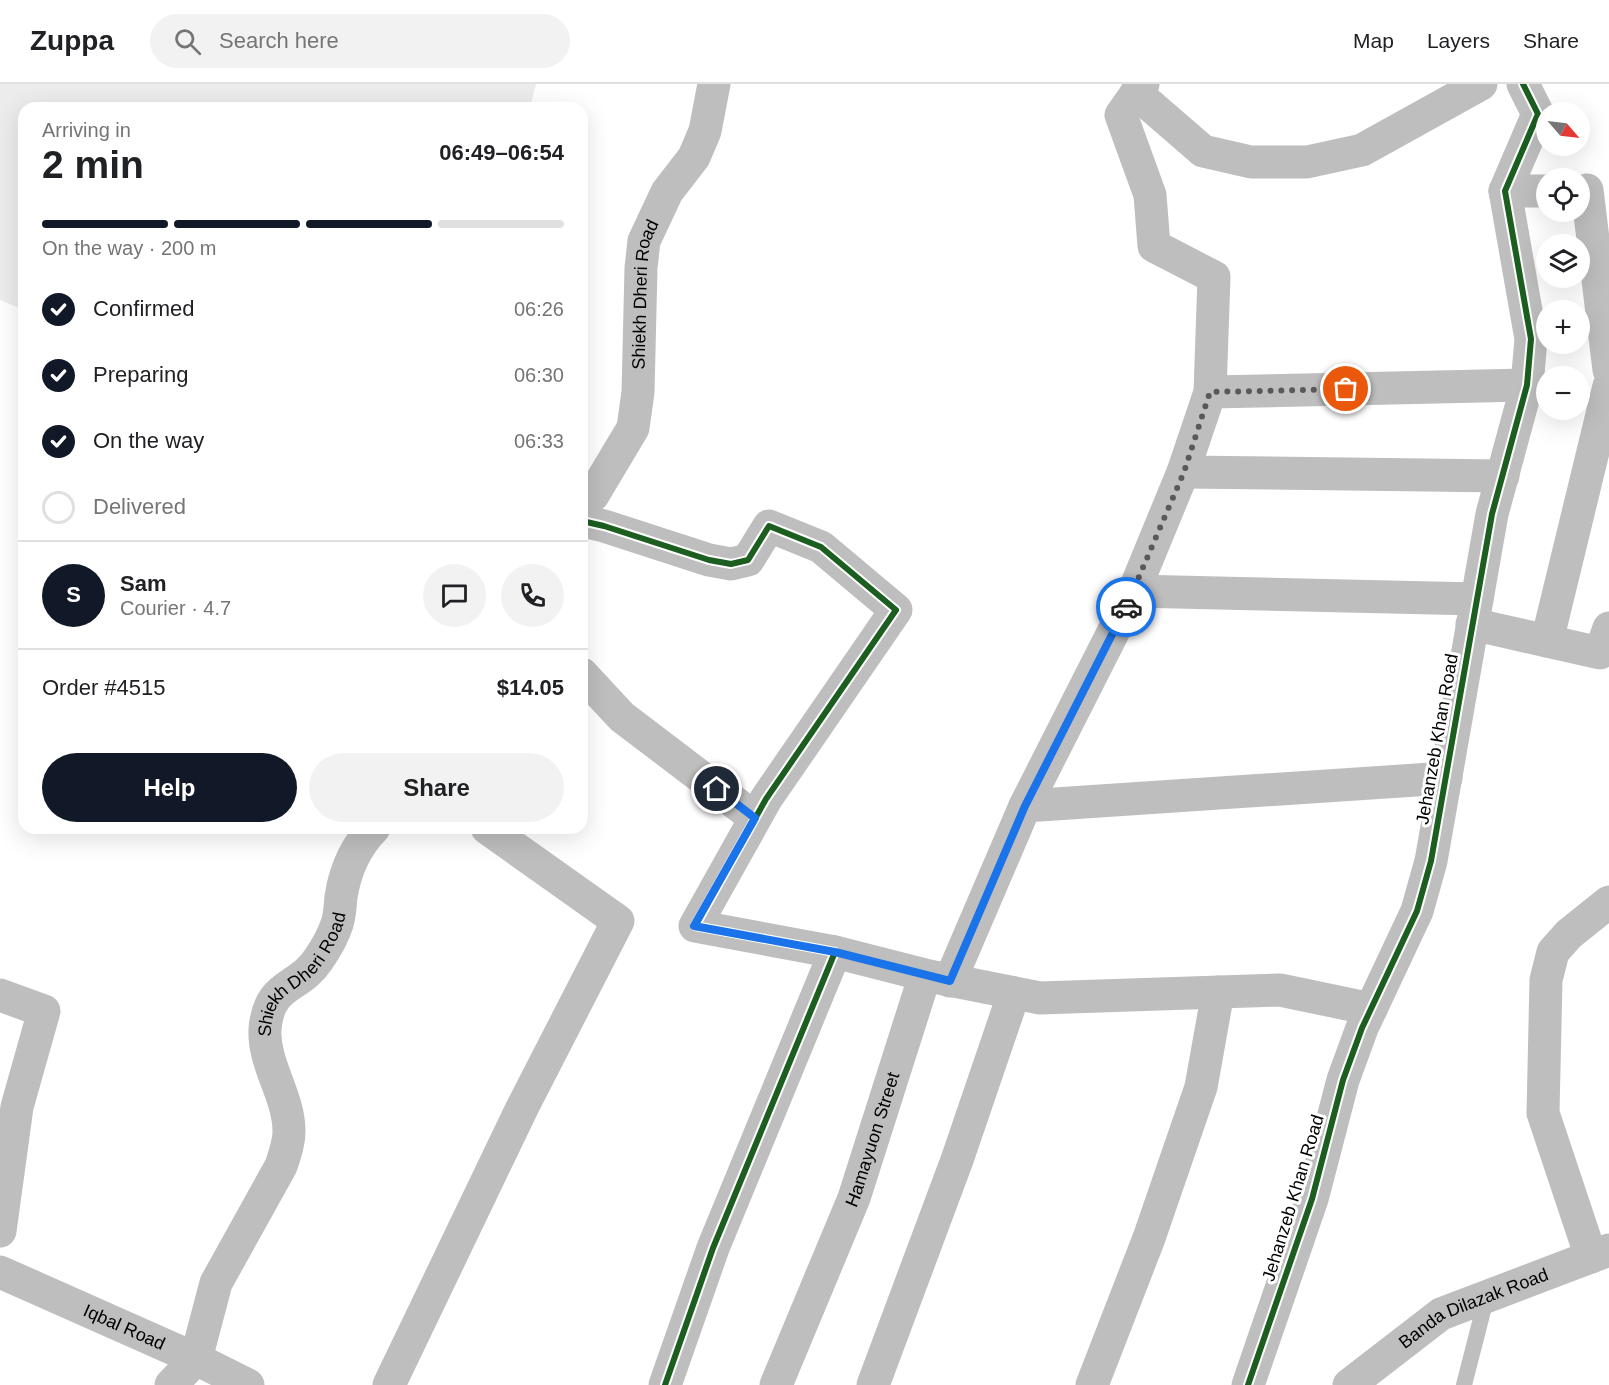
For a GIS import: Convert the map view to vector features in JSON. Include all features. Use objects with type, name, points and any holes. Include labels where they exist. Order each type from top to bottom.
[{"type":"street","name":"Shiekh Dheri Road","points":[[588,499],[633,428],[638,392],[641,268],[644,241],[667,192],[694,157],[705,131],[714,84]]},
{"type":"street","points":[[1140,88],[1203,151],[1251,162],[1307,162],[1362,150],[1481,84]]},
{"type":"street","points":[[1523,84],[1538,114],[1505,191],[1536,191]]},
{"type":"street","name":"Hamayuon Street","points":[[776,1385],[854,1198],[937,978],[1134,591],[1184,472],[1210,392],[1214,277],[1154,246],[1150,195],[1121,115],[1140,88]]},
{"type":"street","points":[[1592,190],[1597,332],[1609,370]]},
{"type":"street","name":"Jehanzeb Khan Road","points":[[1505,191],[1536,326]]},
{"type":"street","name":"Jehanzeb Khan Road","points":[[1248,1385],[1312,1199],[1343,1080],[1371,1009],[1418,911],[1431,861],[1492,514],[1536,350]]},
{"type":"street","points":[[1210,392],[1527,385]]},
{"type":"street","points":[[1547,641],[1609,386]]},
{"type":"street","points":[[1184,472],[1503,476]]},
{"type":"street","points":[[588,523],[731,564],[748,560],[769,526],[821,547],[896,610],[755,818],[694,926],[835,952],[937,978],[1040,998],[1280,990],[1371,1009]]},
{"type":"street","points":[[1134,591],[1474,612],[1547,641],[1606,646]]},
{"type":"street","points":[[588,680],[622,717],[755,818]]},
{"type":"street","points":[[1025,806],[1446,778]]},
{"type":"street","name":"Shiekh Dheri Road","points":[[196,1359],[216,1283],[281,1166],[288,1147],[289,1130],[265,1031],[268,1010],[277,994],[318,962],[337,924],[342,893],[353,856],[370,834]]},
{"type":"street","points":[[389,1385],[522,1108],[618,921],[495,834]]},
{"type":"street","points":[[1600,1254],[1543,1113],[1546,980],[1553,952],[1569,934],[1609,902]]},
{"type":"street","points":[[665,1385],[713,1248],[835,952]]},
{"type":"street","points":[[1092,1385],[1149,1238],[1201,1087],[1218,992]]},
{"type":"street","points":[[873,1385],[957,1160],[1014,993]]},
{"type":"street","points":[[0,995],[44,1011],[17,1107],[0,1231]]},
{"type":"street","name":"Banda Dilazak Road","points":[[1349,1385],[1441,1314],[1486,1299],[1600,1254]]},
{"type":"street","name":"Iqbal Road","points":[[0,1272],[196,1359],[248,1385]]},
{"type":"street","points":[[171,1385],[196,1359]]},
{"type":"lane","points":[[1464,1385],[1486,1299]]},
{"type":"shaded area","points":[[0,84],[536,84],[532,102],[18,102],[18,308],[0,300]]},
{"type":"cycle path","points":[[1248,1385],[1312,1199],[1343,1080],[1362,1028],[1417,911],[1431,861],[1492,514],[1527,385],[1531,339],[1505,191],[1538,114],[1523,84]]},
{"type":"cycle path","points":[[588,522],[709,560],[731,564],[748,560],[769,526],[821,547],[896,610],[766,799],[695,926],[835,952],[713,1248],[665,1385]]},
{"type":"way so far","points":[[1126,607],[1184,472],[1210,392],[1346,389]]},
{"type":"route","points":[[717,789],[755,818],[694,926],[835,952],[950,981],[1025,806],[1126,607]]}]
